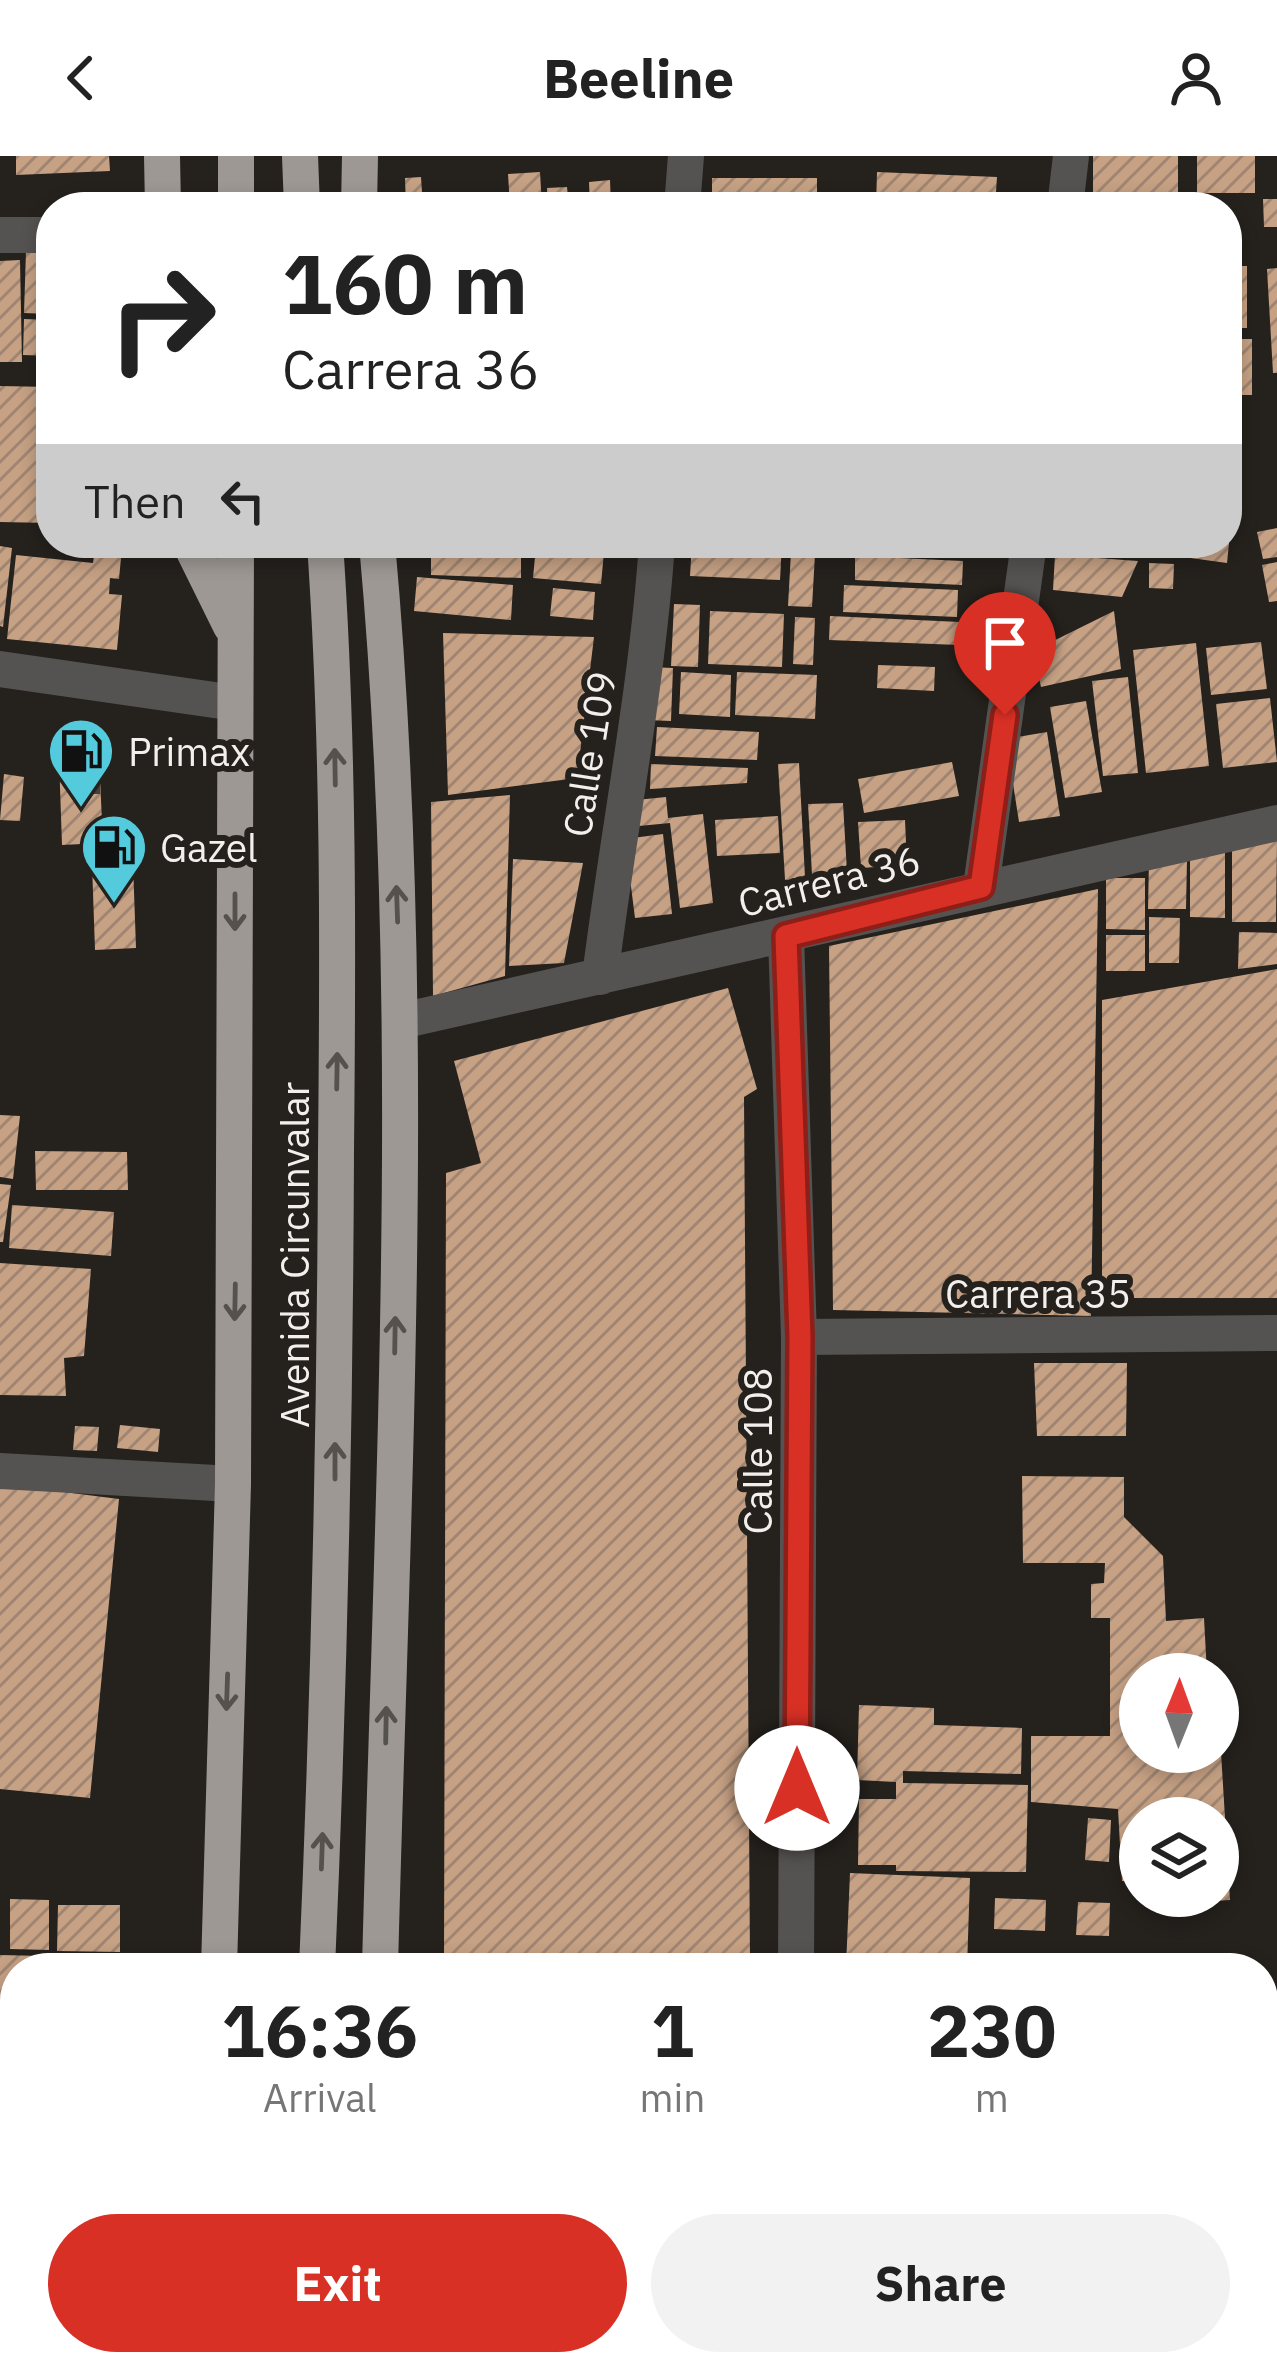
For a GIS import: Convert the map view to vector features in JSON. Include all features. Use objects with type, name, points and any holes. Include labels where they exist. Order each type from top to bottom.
[{"type":"highway","points":[[162,156],[163,192]]},
{"type":"highway","points":[[359,192],[360,156]]},
{"type":"highway","points":[[236,160],[236,192]]},
{"type":"highway","points":[[300,160],[301,192]]},
{"type":"highway","points":[[197,558],[236,636]]},
{"type":"highway","name":"Avenida Circunvalar","points":[[219,1953],[233,1484],[236,558]]},
{"type":"highway","name":"Avenida Circunvalar","points":[[318,1953],[334,1510],[338,1010],[334,686],[326,558]]},
{"type":"highway","points":[[378,558],[390,685],[400,1021],[380,1953]]},
{"type":"street","points":[[683,192],[686,156]]},
{"type":"street","points":[[1067,192],[1071,156]]},
{"type":"street","points":[[0,235],[36,235]]},
{"type":"street","name":"Calle 109","points":[[600,977],[651,634],[656,558]]},
{"type":"street","points":[[981,887],[1027,558]]},
{"type":"street","points":[[0,669],[235,703]]},
{"type":"street","name":"Carrera 36","points":[[400,1021],[1277,823]]},
{"type":"street","name":"Calle 108","points":[[786,936],[800,1337],[796,1953]]},
{"type":"street","name":"Carrera 35","points":[[800,1337],[1277,1333]]},
{"type":"street","points":[[0,1471],[233,1484]]},
{"type":"building","points":[[16,156],[109,156],[110,171],[16,175]]},
{"type":"building","points":[[1093,156],[1178,156],[1178,192],[1093,192]]},
{"type":"building","points":[[1197,156],[1255,156],[1255,193],[1197,192]]},
{"type":"building","points":[[540,172],[541,192],[509,192],[508,174]]},
{"type":"building","points":[[877,172],[997,177],[996,192],[876,192]]},
{"type":"building","points":[[421,177],[422,192],[405,192],[405,178]]},
{"type":"building","points":[[712,178],[817,178],[817,192],[712,192]]},
{"type":"building","points":[[610,180],[610,192],[589,192],[589,182]]},
{"type":"building","points":[[567,187],[568,192],[547,192],[547,188]]},
{"type":"building","points":[[1263,199],[1277,199],[1277,227],[1264,227]]},
{"type":"building","points":[[26,251],[36,251],[36,313],[24,313]]},
{"type":"building","points":[[20,260],[22,362],[0,362],[0,261]]},
{"type":"building","points":[[1242,266],[1247,266],[1247,328],[1242,328]]},
{"type":"building","points":[[1277,268],[1277,373],[1273,373],[1267,269]]},
{"type":"building","points":[[24,319],[36,319],[36,355],[23,355]]},
{"type":"building","points":[[1242,339],[1252,339],[1252,395],[1242,395]]},
{"type":"building","points":[[0,386],[36,387],[36,523],[0,522]]},
{"type":"building","points":[[1277,528],[1277,557],[1263,559],[1257,532]]},
{"type":"building","points":[[0,546],[12,548],[3,627],[0,626]]},
{"type":"building","points":[[16,555],[93,563],[94,558],[121,558],[119,579],[110,578],[109,594],[122,595],[117,650],[7,639]]},
{"type":"building","points":[[431,558],[521,558],[521,578],[431,575]]},
{"type":"building","points":[[535,558],[603,558],[601,584],[533,578]]},
{"type":"building","points":[[691,558],[781,558],[780,580],[690,576]]},
{"type":"building","points":[[791,558],[815,558],[812,607],[788,606]]},
{"type":"building","points":[[855,558],[963,561],[962,585],[855,580]]},
{"type":"building","points":[[1055,558],[1138,561],[1122,597],[1053,590]]},
{"type":"building","points":[[1190,558],[1228,558],[1227,563]]},
{"type":"building","points":[[1277,562],[1277,601],[1269,602],[1262,565]]},
{"type":"building","points":[[1149,563],[1174,564],[1173,589],[1149,588]]},
{"type":"building","points":[[417,577],[513,585],[511,620],[414,611]]},
{"type":"building","points":[[844,585],[958,590],[957,617],[843,612]]},
{"type":"building","points":[[553,588],[595,592],[593,620],[550,616]]},
{"type":"building","points":[[674,604],[700,605],[698,667],[671,666]]},
{"type":"building","points":[[710,611],[784,614],[782,667],[708,664]]},
{"type":"building","points":[[1114,611],[1121,669],[1041,687],[1033,651]]},
{"type":"building","points":[[830,616],[960,622],[959,645],[829,640]]},
{"type":"building","points":[[795,617],[815,618],[813,665],[793,664]]},
{"type":"building","points":[[443,633],[594,637],[577,778],[448,795]]},
{"type":"building","points":[[1261,642],[1267,689],[1211,695],[1206,648]]},
{"type":"building","points":[[1196,643],[1209,766],[1146,773],[1133,650]]},
{"type":"building","points":[[878,665],[935,667],[934,691],[877,688]]},
{"type":"building","points":[[648,667],[673,668],[671,721],[645,720]]},
{"type":"building","points":[[681,672],[731,675],[730,717],[679,714]]},
{"type":"building","points":[[737,672],[817,675],[815,719],[735,715]]},
{"type":"building","points":[[1128,677],[1138,773],[1103,776],[1092,681]]},
{"type":"building","points":[[1270,698],[1277,762],[1223,768],[1216,704]]},
{"type":"building","points":[[1086,701],[1102,792],[1065,798],[1050,707]]},
{"type":"building","points":[[657,727],[759,732],[757,760],[655,756]]},
{"type":"building","points":[[1047,732],[1060,816],[1019,822],[1006,739]]},
{"type":"building","name":"Primax","points":[[99,756],[103,843],[62,845],[59,758]]},
{"type":"building","points":[[952,762],[959,796],[864,813],[858,779]]},
{"type":"building","points":[[799,763],[806,896],[786,896],[778,764]]},
{"type":"building","points":[[651,764],[748,768],[747,783],[650,789]]},
{"type":"building","points":[[4,774],[24,777],[20,821],[0,820]]},
{"type":"building","points":[[510,795],[505,976],[433,996],[431,802]]},
{"type":"building","points":[[666,797],[668,818],[703,814],[713,903],[680,908],[670,823],[629,827],[626,801]]},
{"type":"building","points":[[843,803],[848,889],[813,892],[808,804]]},
{"type":"building","points":[[778,816],[780,853],[717,856],[715,820]]},
{"type":"building","points":[[905,820],[907,865],[861,868],[858,822]]},
{"type":"building","points":[[663,834],[672,914],[635,918],[625,839]]},
{"type":"building","points":[[1232,840],[1277,840],[1276,922],[1232,922]]},
{"type":"building","points":[[1190,845],[1225,845],[1225,918],[1190,917]]},
{"type":"building","points":[[513,859],[583,863],[564,963],[509,966]]},
{"type":"building","points":[[1149,859],[1187,859],[1186,909],[1148,909]]},
{"type":"building","name":"Gazel","points":[[133,863],[136,948],[95,950],[92,864]]},
{"type":"building","points":[[1106,878],[1145,878],[1145,930],[1106,929]]},
{"type":"building","points":[[1098,889],[1091,1316],[833,1310],[829,946]]},
{"type":"building","points":[[1149,917],[1180,918],[1179,963],[1149,963]]},
{"type":"building","points":[[1239,932],[1277,933],[1277,964],[1238,969]]},
{"type":"building","points":[[1106,935],[1145,935],[1145,971],[1106,971]]},
{"type":"building","points":[[1277,969],[1277,1298],[1102,1298],[1102,1000]]},
{"type":"building","points":[[728,988],[757,1089],[744,1097],[750,1953],[444,1953],[446,1173],[481,1163],[454,1061]]},
{"type":"building","points":[[0,1115],[20,1116],[13,1179],[0,1177]]},
{"type":"building","points":[[35,1151],[127,1152],[128,1190],[36,1190]]},
{"type":"building","points":[[0,1184],[11,1185],[3,1242],[0,1242]]},
{"type":"building","points":[[12,1205],[114,1212],[111,1256],[9,1248]]},
{"type":"building","points":[[0,1263],[91,1269],[84,1356],[64,1358],[66,1396],[0,1395]]},
{"type":"building","points":[[1034,1363],[1127,1363],[1126,1436],[1037,1436]]},
{"type":"building","points":[[120,1425],[160,1429],[158,1452],[117,1448]]},
{"type":"building","points":[[75,1426],[99,1427],[97,1451],[73,1450]]},
{"type":"building","points":[[1022,1476],[1124,1477],[1124,1517],[1163,1556],[1166,1621],[1204,1618],[1206,1653],[1119,1653],[1119,1773],[1222,1773],[1224,1797],[1119,1797],[1119,1827],[1118,1809],[1031,1802],[1031,1736],[1110,1736],[1110,1618],[1091,1618],[1091,1584],[1104,1583],[1105,1563],[1023,1563]]},
{"type":"building","points":[[0,1484],[119,1499],[90,1798],[0,1789]]},
{"type":"building","points":[[859,1705],[934,1708],[934,1725],[1022,1728],[1021,1774],[903,1771],[903,1783],[1028,1785],[1026,1872],[896,1871],[896,1865],[858,1865],[859,1799],[896,1799],[896,1782],[857,1780]]},
{"type":"building","points":[[1088,1818],[1111,1820],[1109,1862],[1085,1860]]},
{"type":"building","points":[[850,1873],[970,1878],[968,1953],[847,1953]]},
{"type":"building","points":[[995,1898],[1046,1900],[1045,1931],[994,1929]]},
{"type":"building","points":[[10,1899],[49,1900],[49,1950],[10,1949]]},
{"type":"building","points":[[1078,1902],[1110,1903],[1109,1936],[1076,1935]]},
{"type":"building","points":[[58,1905],[120,1905],[120,1952],[57,1951]]},
{"type":"tunnel","points":[[76,776],[100,776]]},
{"type":"place","name":"Primax","points":[[81,810]]},
{"type":"place","name":"Gazel","points":[[114,906]]},
{"type":"route","points":[[797,1788],[800,1337],[786,936],[981,887],[1005,715]]}]
